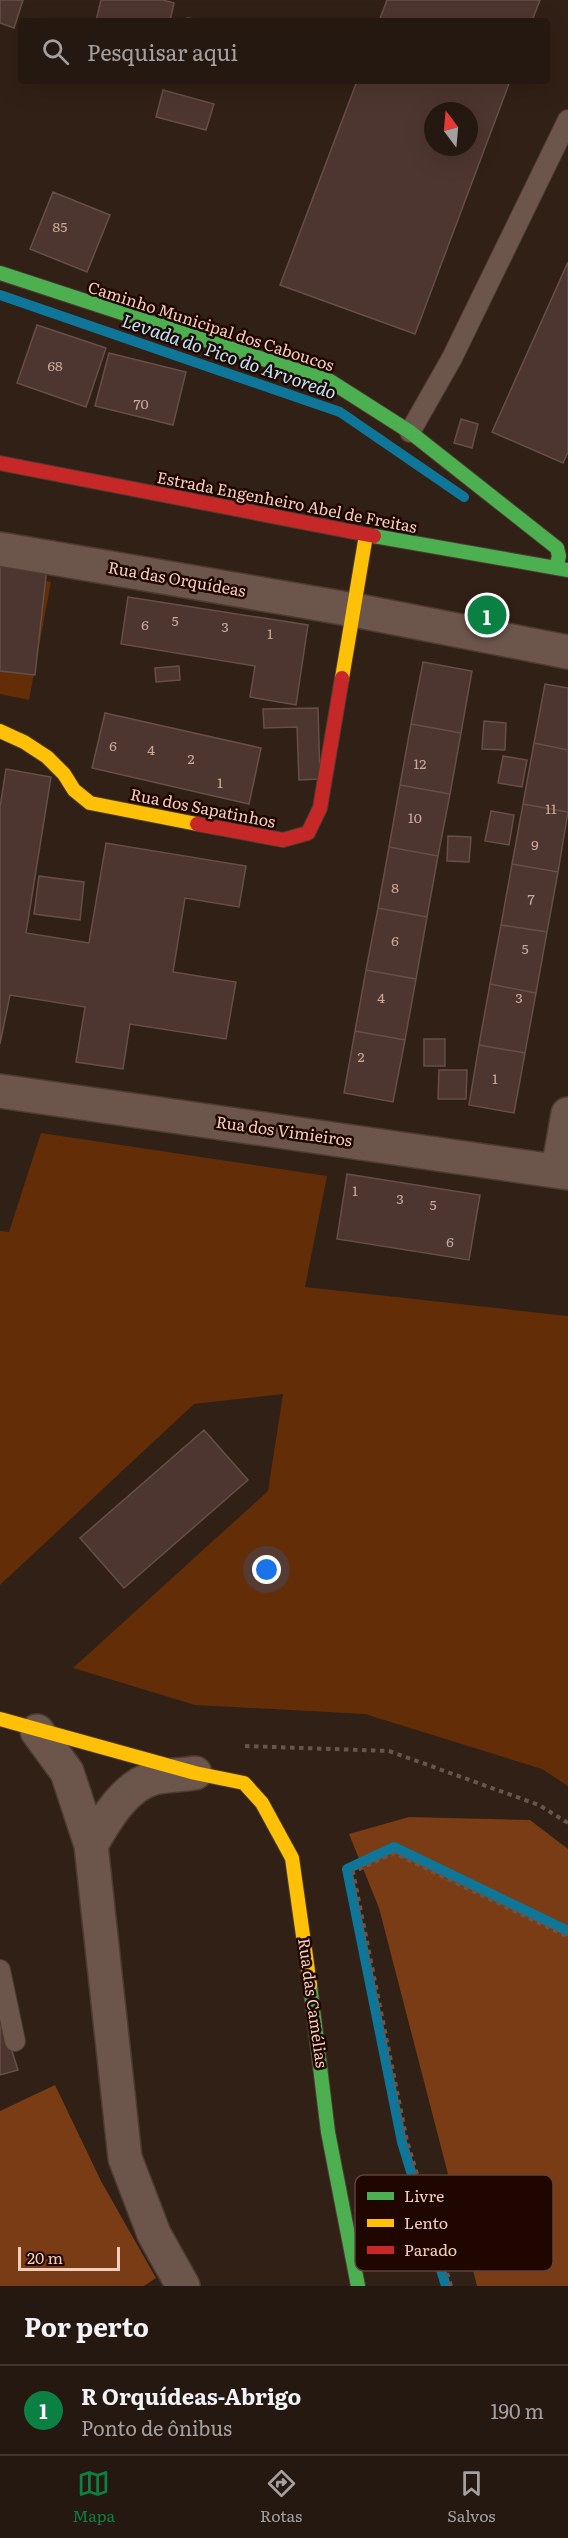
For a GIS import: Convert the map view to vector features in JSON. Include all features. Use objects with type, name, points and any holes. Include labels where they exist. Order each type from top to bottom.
[{"type":"street","name":"Caminho Municipal dos Caboucos","points":[[0,273],[330,381],[410,432],[557,548],[562,569]]},
{"type":"street","name":"Estrada Engenheiro Abel de Freitas","points":[[0,463],[366,536],[562,569]]},
{"type":"street","name":"Rua dos Sapatinhos","points":[[0,731],[33,746],[60,770],[72,792],[90,803],[283,840],[308,833],[320,808],[366,536]]},
{"type":"street","name":"Rua das Orquídeas","points":[[0,549],[354,610],[568,652]]},
{"type":"street","name":"Rua dos Vimieiros","points":[[0,1091],[563,1172]]},
{"type":"street","points":[[563,1172],[568,1114]]},
{"type":"street","name":"Rua das Camélias","points":[[0,1719],[195,1773],[244,1783],[262,1803],[292,1858],[320,2054],[328,2132],[355,2271]]},
{"type":"street","points":[[37,1731],[68,1772],[91,1845],[125,2157],[153,2234],[183,2286]]},
{"type":"street","name":"Rua das Camélias","points":[[91,1845],[110,1814],[131,1791],[152,1778],[195,1773]]},
{"type":"street","name":"Rua das Camélias","points":[[355,2271],[358,2286]]},
{"type":"lane","points":[[410,432],[452,358],[568,120]]},
{"type":"lane","points":[[0,1971],[15,2041]]},
{"type":"path","points":[[241,1746],[389,1751],[539,1805],[568,1823]]},
{"type":"path","points":[[417,2175],[407,2141],[353,1872],[393,1853],[568,1937]]},
{"type":"path","points":[[446,2271],[451,2286]]},
{"type":"shaded area","points":[[0,573],[51,582],[29,700],[0,694]]},
{"type":"shaded area","points":[[41,1133],[327,1176],[305,1287],[568,1316],[568,1786],[542,1769],[365,1714],[195,1705],[73,1668],[268,1491],[283,1394],[194,1404],[0,1585],[0,1231],[9,1232]]},
{"type":"shaded area","points":[[409,1817],[530,1820],[568,1849],[568,2286],[477,2286],[473,2271],[553,2271],[553,2175],[448,2175],[379,1908],[349,1834]]},
{"type":"shaded area","points":[[55,2085],[101,2181],[156,2278],[144,2286],[0,2286],[0,2111]]},
{"type":"building","points":[[0,0],[23,0],[14,28],[0,23]]},
{"type":"building","points":[[101,0],[163,0],[174,3],[171,18],[97,18]]},
{"type":"building","points":[[387,0],[540,0],[533,18],[380,18]]},
{"type":"building","points":[[356,84],[509,84],[415,334],[280,285]]},
{"type":"building","points":[[163,90],[214,104],[206,130],[156,117]]},
{"type":"building","points":[[53,192],[110,215],[87,272],[30,249]]},
{"type":"building","points":[[568,262],[568,452],[563,463],[492,432]]},
{"type":"building","points":[[37,325],[106,348],[86,407],[17,383]]},
{"type":"building","points":[[109,353],[186,372],[173,425],[95,406]]},
{"type":"building","points":[[461,419],[478,424],[472,448],[454,443]]},
{"type":"building","points":[[0,562],[47,567],[35,675],[0,671]]},
{"type":"building","points":[[128,597],[308,625],[296,705],[250,697],[255,666],[121,644]]},
{"type":"building","points":[[423,662],[472,671],[461,733],[411,724]]},
{"type":"building","points":[[179,666],[180,680],[156,682],[155,668]]},
{"type":"building","points":[[545,684],[568,688],[568,750],[534,743]]},
{"type":"building","points":[[318,708],[320,779],[299,780],[297,727],[264,728],[263,709]]},
{"type":"building","points":[[105,713],[261,748],[249,804],[92,768]]},
{"type":"building","points":[[484,721],[506,723],[505,750],[482,749]]},
{"type":"building","points":[[411,724],[461,733],[450,794],[400,785]]},
{"type":"building","points":[[534,743],[568,750],[568,812],[523,804]]},
{"type":"building","points":[[503,756],[527,760],[522,787],[498,783]]},
{"type":"building","points":[[6,769],[51,777],[26,933],[89,943],[106,843],[246,866],[239,907],[185,898],[173,972],[236,982],[226,1039],[130,1024],[123,1069],[76,1062],[85,1007],[10,995],[0,1044],[0,807]]},
{"type":"building","points":[[400,785],[450,794],[438,856],[389,847]]},
{"type":"building","points":[[523,804],[568,812],[558,872],[512,864]]},
{"type":"building","points":[[491,811],[514,815],[509,845],[485,841]]},
{"type":"building","points":[[448,836],[471,837],[469,862],[447,861]]},
{"type":"building","points":[[389,847],[438,856],[427,917],[378,908]]},
{"type":"building","points":[[512,864],[558,872],[547,932],[501,925]]},
{"type":"building","points":[[39,876],[84,882],[80,920],[34,914]]},
{"type":"building","points":[[378,908],[427,917],[416,979],[366,970]]},
{"type":"building","points":[[501,925],[547,932],[536,993],[490,984]]},
{"type":"building","points":[[366,970],[416,979],[405,1040],[355,1031]]},
{"type":"building","points":[[490,984],[536,993],[525,1053],[479,1045]]},
{"type":"building","points":[[355,1031],[405,1040],[393,1102],[344,1093]]},
{"type":"building","points":[[424,1039],[445,1039],[445,1066],[424,1066]]},
{"type":"building","points":[[479,1045],[525,1053],[514,1113],[469,1105]]},
{"type":"building","points":[[439,1070],[467,1070],[466,1099],[438,1099]]},
{"type":"building","points":[[347,1174],[480,1195],[469,1260],[337,1239]]},
{"type":"building","points":[[204,1430],[248,1480],[124,1588],[80,1538]]},
{"type":"building","points":[[0,2013],[18,2070],[0,2075]]},
{"type":"waterway","name":"Levada do Pico do Arvoredo","points":[[0,295],[340,412],[464,497]]},
{"type":"waterway","points":[[412,2175],[402,2142],[347,1869],[394,1847],[568,1931]]},
{"type":"waterway","points":[[441,2271],[446,2286]]},
{"type":"traffic: fast","points":[[0,273],[330,381],[410,432],[557,548],[559,556],[556,568]]},
{"type":"traffic: fast","points":[[374,536],[568,570]]},
{"type":"traffic: fast","points":[[310,1985],[328,2132],[355,2271]]},
{"type":"traffic: fast","points":[[355,2271],[358,2286]]},
{"type":"traffic: slow","points":[[342,678],[366,535]]},
{"type":"traffic: slow","points":[[0,731],[24,742],[47,757],[64,774],[74,790],[90,803],[197,824]]},
{"type":"traffic: slow","points":[[0,1719],[195,1773],[244,1783],[262,1803],[292,1858],[310,1985]]},
{"type":"traffic: jam","points":[[0,463],[374,536]]},
{"type":"traffic: jam","points":[[197,824],[283,840],[308,833],[320,808],[342,678]]},
{"type":"place","name":"R Orquídeas-Abrigo","points":[[487,615]]}]
